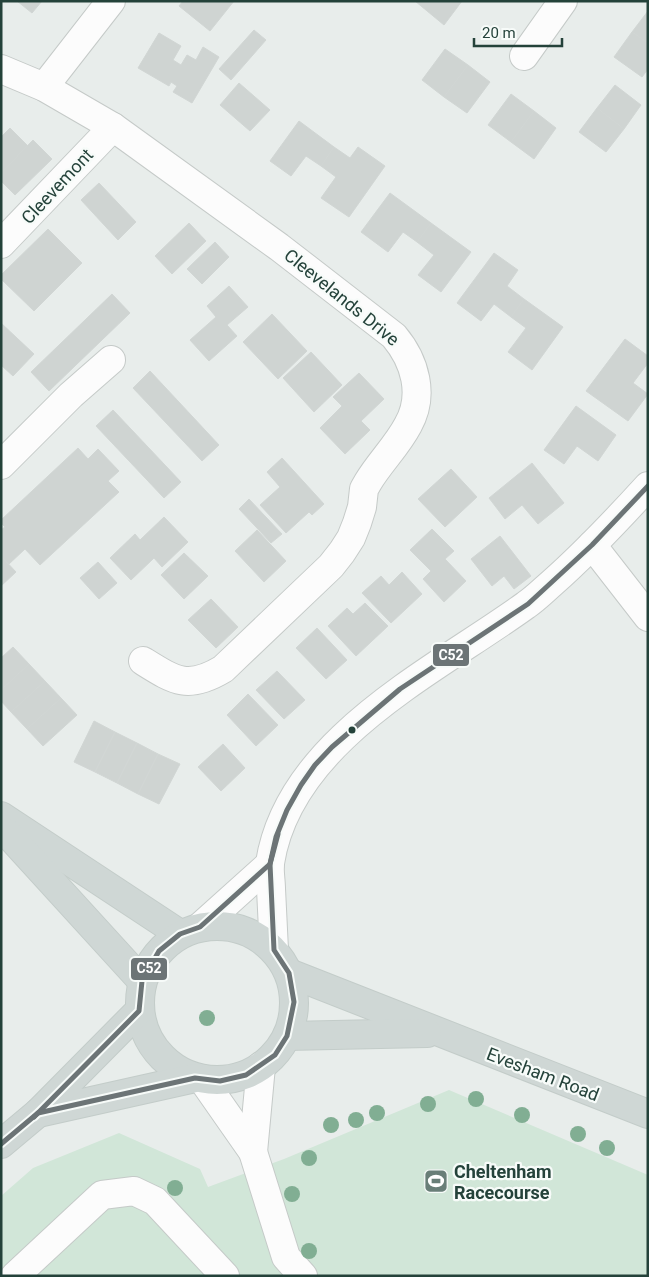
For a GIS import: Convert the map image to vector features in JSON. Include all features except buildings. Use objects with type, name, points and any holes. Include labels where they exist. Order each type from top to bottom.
[{"type":"main road","points":[[1,816],[190,931]]},
{"type":"main road","points":[[1,826],[142,981]]},
{"type":"main road","points":[[226,926],[245,930],[274,950],[289,973],[294,1002],[287,1036],[275,1055],[262,1066],[246,1075],[220,1081],[199,1079],[177,1070],[162,1058],[149,1042],[140,1011],[142,981],[159,951],[190,931],[226,926]]},
{"type":"main road","name":"Evesham Road","points":[[289,973],[648,1114]]},
{"type":"main road","points":[[1,1144],[38,1113],[140,1011]]},
{"type":"main road","points":[[287,1036],[438,1033]]},
{"type":"main road","points":[[38,1113],[199,1079]]},
{"type":"street","points":[[44,87],[112,1]]},
{"type":"street","points":[[524,56],[563,1]]},
{"type":"street","name":"Cleevelands Drive","points":[[1,70],[44,87],[113,127],[279,247],[394,336],[405,348],[412,363],[416,386],[414,410],[409,424],[364,489],[362,506],[351,538],[331,566],[223,669],[210,677],[183,681],[170,678],[143,661]]},
{"type":"street","name":"Cleevemont","points":[[1,244],[113,127]]},
{"type":"street","points":[[1,465],[70,395],[111,360]]},
{"type":"street","points":[[274,950],[270,864],[276,836],[287,810],[301,785],[332,747],[400,689],[528,604],[592,545],[648,486]]},
{"type":"street","points":[[592,545],[648,617]]},
{"type":"street","points":[[190,931],[270,864]]},
{"type":"street","points":[[253,1152],[262,1066]]},
{"type":"street","points":[[199,1079],[253,1152],[286,1256],[303,1276]]},
{"type":"street","points":[[15,1276],[102,1195],[134,1191],[155,1201],[225,1276]]},
{"type":"green space","name":"Cheltenham Racecourse","points":[[449,1090],[648,1175],[648,1276],[1,1276],[1,1196],[33,1168],[119,1133],[200,1169],[208,1187],[284,1159]]},
{"type":"transit line","name":"C52","points":[[1,1144],[38,1113],[195,1078],[220,1081],[246,1075],[275,1055],[287,1036],[294,1002],[289,973],[274,950],[270,864],[276,837],[287,810],[301,785],[315,765],[332,747],[400,689],[528,604],[592,545],[648,486]]},
{"type":"transit line","name":"C52","points":[[34,1117],[139,1011],[142,981],[159,951],[180,934],[200,927],[270,864],[278,834]]},
{"type":"place","name":"Cheltenham Racecourse","points":[[436,1181]]}]
